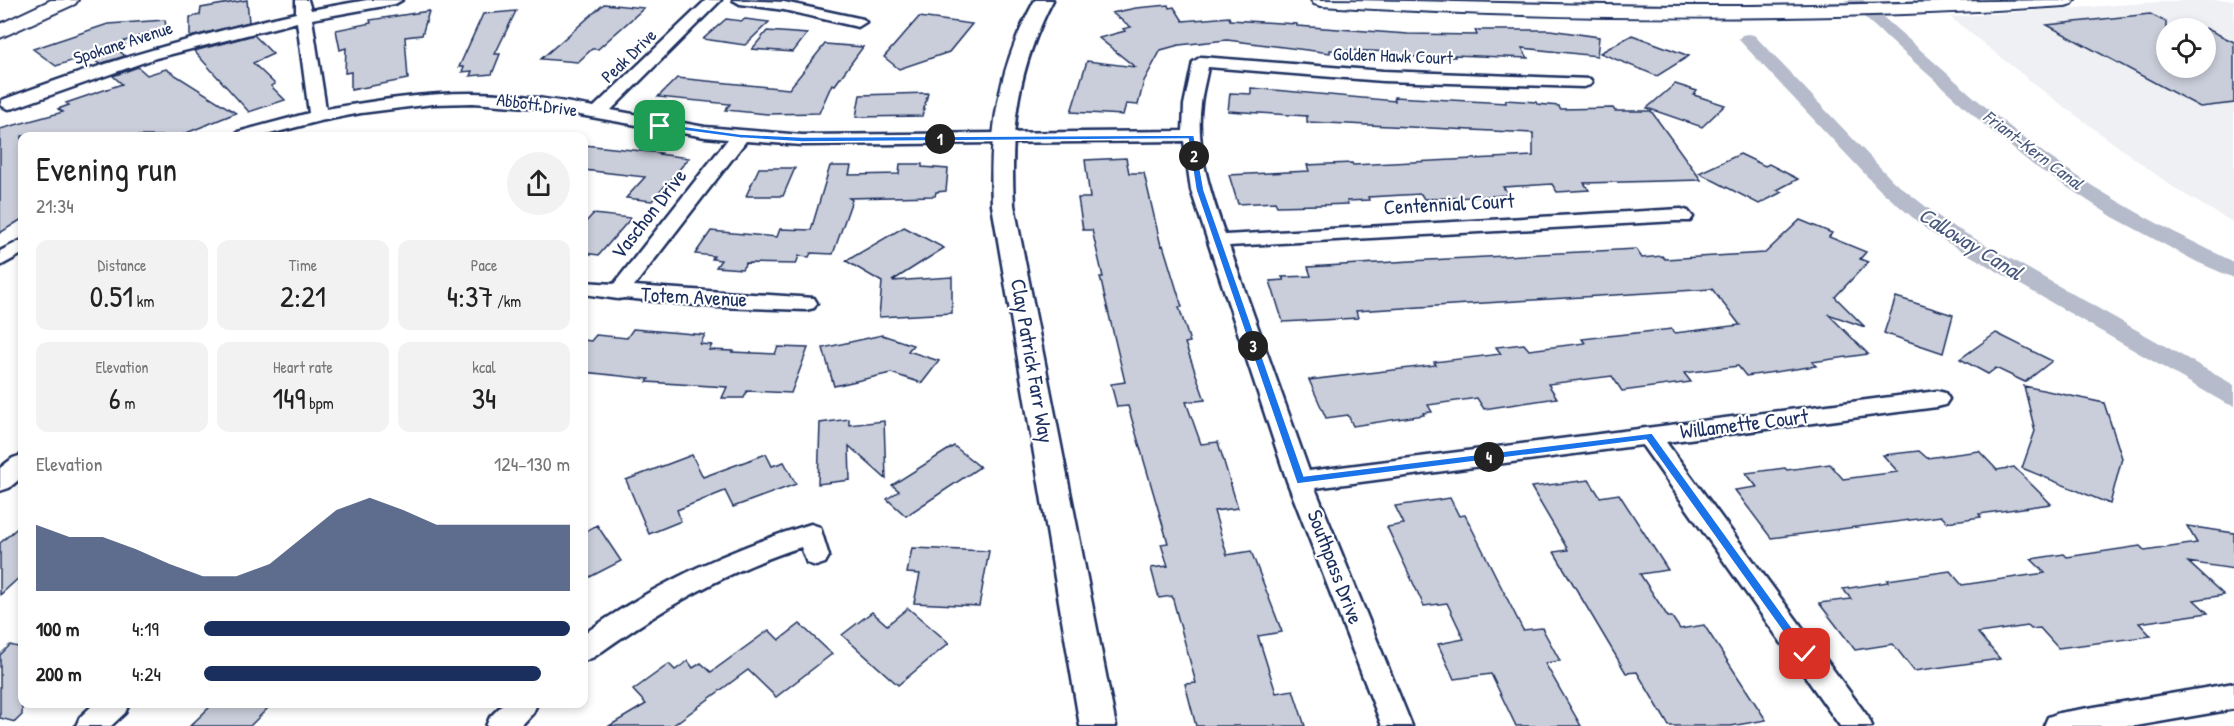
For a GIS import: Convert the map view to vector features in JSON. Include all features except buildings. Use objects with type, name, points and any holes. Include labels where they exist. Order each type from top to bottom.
[{"type":"main road","points":[[0,11],[23,0]]},
{"type":"main road","points":[[0,32],[68,0]]},
{"type":"main road","points":[[1321,0],[1576,12],[1834,11],[2065,0]]},
{"type":"street","name":"Spokane Avenue","points":[[8,104],[61,83],[167,48],[302,7],[395,0]]},
{"type":"street","name":"Peak Drive","points":[[597,114],[714,0]]},
{"type":"street","points":[[740,0],[793,8],[858,22]]},
{"type":"street","name":"Clay Patrick Farr Way","points":[[1044,0],[1022,42],[1004,106],[1001,138],[1003,205],[1098,726]]},
{"type":"street","points":[[302,7],[318,116]]},
{"type":"street","name":"Golden Hawk Court","points":[[1201,62],[1383,76],[1584,82]]},
{"type":"street","name":"Southpass Drive","points":[[1201,62],[1192,105],[1192,136],[1200,190],[1300,481],[1397,726]]},
{"type":"street","name":"Abbott Drive","points":[[259,132],[318,116],[398,103],[473,98],[540,103],[660,126],[740,136],[865,141],[1192,136]]},
{"type":"street","name":"Vaschon Drive","points":[[618,293],[740,136]]},
{"type":"street","name":"Centennial Court","points":[[1217,241],[1681,215],[1683,217]]},
{"type":"street","points":[[0,260],[18,249]]},
{"type":"street","name":"Totem Avenue","points":[[588,289],[717,300],[806,303]]},
{"type":"street","name":"Willamette Court","points":[[1300,481],[1937,399]]},
{"type":"street","points":[[1648,436],[1857,726]]},
{"type":"street","points":[[0,482],[18,467]]},
{"type":"street","points":[[588,646],[621,621],[674,588],[735,559],[811,534],[816,556]]},
{"type":"street","points":[[2059,726],[2234,696]]},
{"type":"street","points":[[91,726],[110,708]]},
{"type":"street","points":[[501,726],[518,708]]},
{"type":"shaded area","points":[[2187,0],[2234,0],[2234,223],[2177,190],[2047,94],[1950,17]]},
{"type":"waterway","name":"Friant-Kern Canal","points":[[1853,0],[2040,161],[2121,212],[2234,271]]},
{"type":"waterway","name":"Calloway Canal","points":[[1748,39],[1886,185],[1939,228],[2234,397]]},
{"type":"route","points":[[660,126],[740,136],[802,140],[1192,136],[1200,190],[1300,481],[1648,436],[1805,654]]}]
